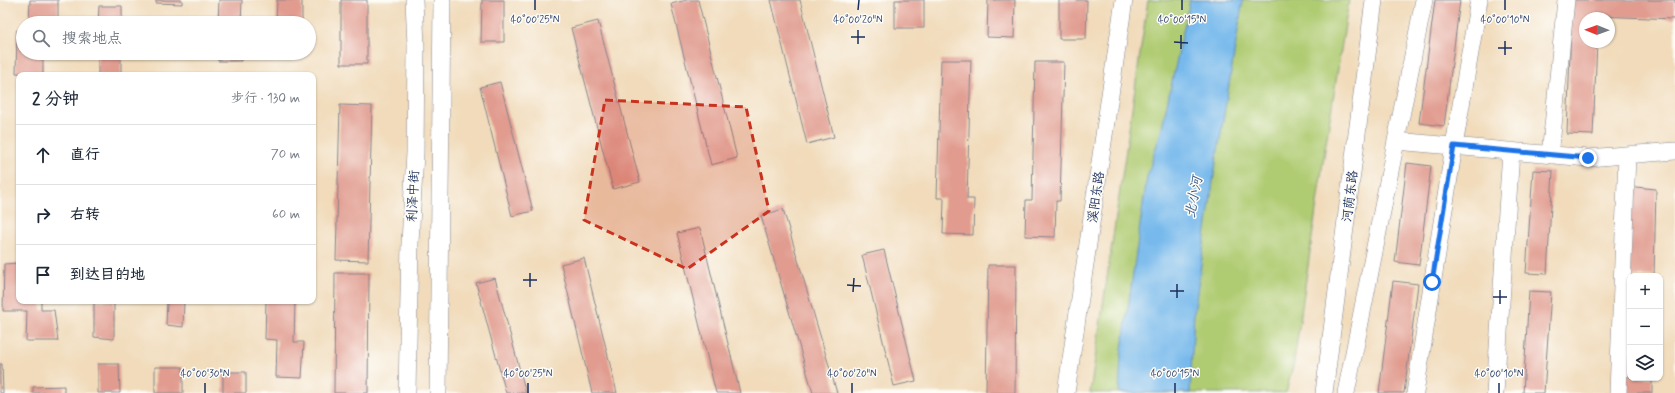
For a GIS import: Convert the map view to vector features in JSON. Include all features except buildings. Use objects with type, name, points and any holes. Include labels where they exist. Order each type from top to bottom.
[{"type":"street","name":"利泽中街","points":[[407,393],[410,243],[415,153],[416,46],[414,0]]},
{"type":"street","name":"利泽中街","points":[[438,393],[442,0]]},
{"type":"street","name":"溪阳东路","points":[[1066,393],[1124,0]]},
{"type":"street","name":"河荫东路","points":[[1324,393],[1374,0]]},
{"type":"street","points":[[1346,393],[1424,0]]},
{"type":"street","points":[[1415,393],[1454,146],[1479,0]]},
{"type":"street","points":[[1550,155],[1566,0]]},
{"type":"street","points":[[1396,141],[1588,158],[1675,151]]},
{"type":"street","points":[[1496,393],[1511,151]]},
{"type":"street","points":[[1618,393],[1627,155]]},
{"type":"highlighted area","points":[[605,100],[746,107],[769,211],[687,269],[584,220]]},
{"type":"green space","points":[[1148,0],[1349,0],[1323,162],[1294,362],[1286,393],[1090,393]]},
{"type":"water","name":"北小河","points":[[1190,0],[1243,0],[1214,175],[1194,313],[1190,393],[1119,393],[1121,356],[1147,177],[1161,131]]},
{"type":"route","points":[[1432,282],[1454,146],[1588,158]]}]
